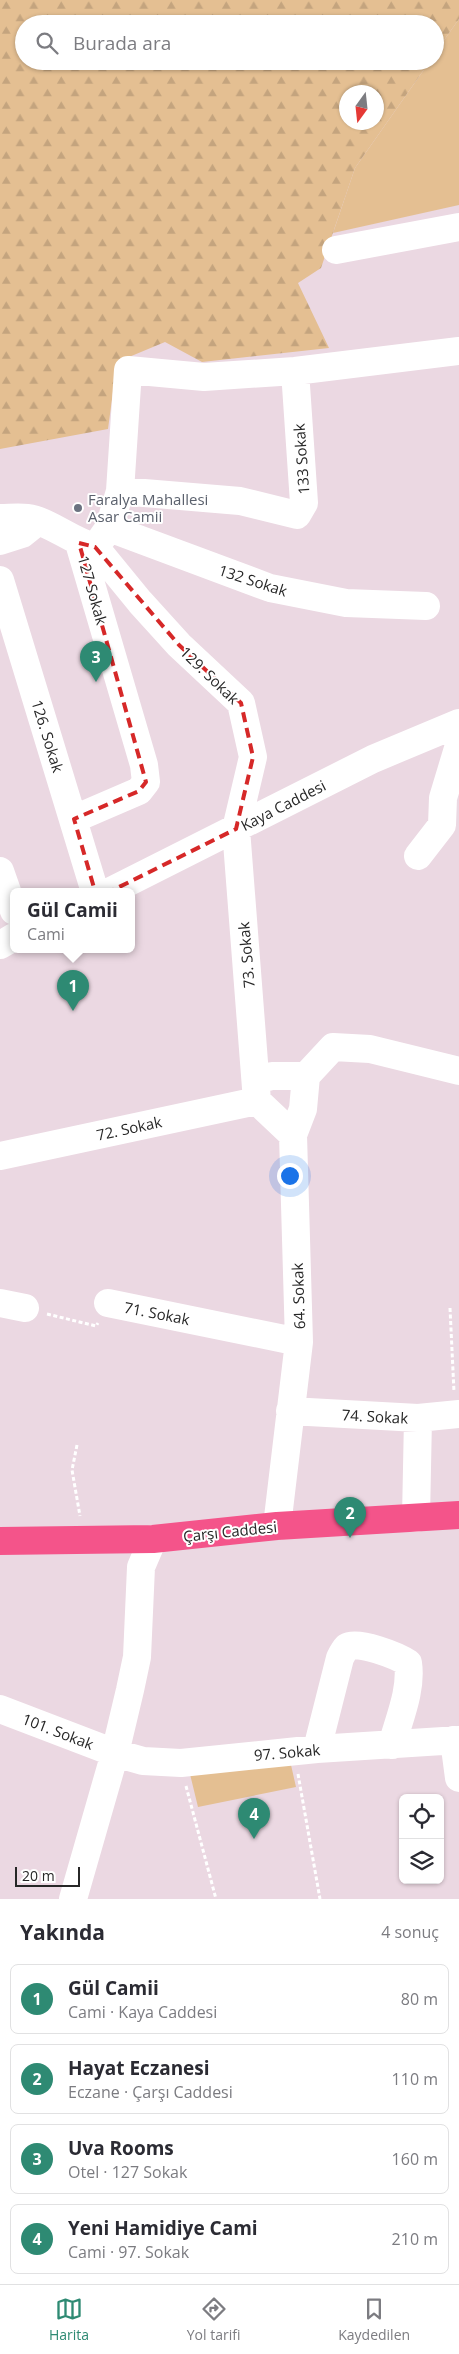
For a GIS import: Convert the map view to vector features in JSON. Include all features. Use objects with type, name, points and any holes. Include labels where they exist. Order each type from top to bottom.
[{"type":"main road","name":"Çarşı Caddesi","points":[[0,1540],[154,1539],[276,1526],[459,1515]]},
{"type":"street","points":[[336,250],[459,227]]},
{"type":"street","points":[[0,518],[29,518],[60,532],[94,540],[120,491],[128,370],[204,377],[295,371],[459,351]]},
{"type":"street","name":"133 Sokak","points":[[120,491],[240,501],[297,515],[304,503],[295,371]]},
{"type":"street","points":[[0,541],[22,534],[37,522]]},
{"type":"street","name":"132 Sokak","points":[[94,540],[270,588],[346,603],[426,606]]},
{"type":"street","name":"127 Sokak","points":[[74,820],[138,791],[146,782],[144,765],[94,540]]},
{"type":"street","name":"129. Sokak","points":[[94,540],[140,602],[179,645],[241,703],[253,757],[236,829]]},
{"type":"street","name":"126. Sokak","points":[[0,580],[94,888]]},
{"type":"street","name":"Kaya Caddesi","points":[[117,888],[373,759],[459,723]]},
{"type":"street","points":[[418,856],[450,830],[443,798],[459,744]]},
{"type":"street","name":"73. Sokak","points":[[236,829],[257,1090]]},
{"type":"street","points":[[0,871],[10,900]]},
{"type":"street","points":[[293,1135],[303,1109],[306,1076],[333,1047],[370,1049],[459,1071]]},
{"type":"street","name":"72. Sokak","points":[[0,1156],[257,1090],[272,1076],[306,1076]]},
{"type":"street","points":[[257,1090],[293,1135]]},
{"type":"street","name":"64. Sokak","points":[[276,1526],[299,1342],[293,1135]]},
{"type":"street","name":"71. Sokak","points":[[108,1304],[299,1342]]},
{"type":"street","name":"74. Sokak","points":[[290,1411],[418,1418],[457,1415]]},
{"type":"street","points":[[416,1518],[418,1418]]},
{"type":"street","points":[[73,1899],[115,1753],[137,1657],[141,1567],[154,1539]]},
{"type":"street","points":[[104,1540],[141,1567]]},
{"type":"street","points":[[305,1750],[340,1658],[345,1648],[353,1645],[398,1656],[408,1663],[410,1674],[407,1692],[392,1745]]},
{"type":"street","name":"101. Sokak","points":[[0,1710],[115,1753]]},
{"type":"street","points":[[456,1740],[459,1778]]},
{"type":"street","name":"97. Sokak","points":[[115,1753],[143,1761],[181,1763],[305,1750],[456,1740]]},
{"type":"path","name":"71. Sokak","points":[[12,1306],[96,1326],[108,1304]]},
{"type":"path","points":[[450,1308],[457,1415]]},
{"type":"path","points":[[77,1445],[72,1470],[78,1501]]},
{"type":"path","points":[[305,1750],[320,1899]]},
{"type":"path","points":[[181,1763],[216,1899]]},
{"type":"highlighted area","points":[[79,543],[95,547],[179,645],[241,703],[253,757],[236,829],[97,898],[74,819],[139,791],[146,782]]},
{"type":"green space","points":[[0,0],[459,0],[459,19],[444,40],[444,15],[15,15],[15,70],[424,70],[384,127],[384,85],[339,85],[339,130],[382,130],[355,168],[321,268],[298,283],[329,348],[202,362],[165,342],[117,362],[108,429],[0,449]]},
{"type":"green space","points":[[459,19],[459,205],[333,233],[355,168],[382,130],[384,130],[384,127],[424,70],[444,70],[444,40]]},
{"type":"green space","points":[[289,1756],[296,1787],[198,1807],[189,1770]]},
{"type":"place","name":"Faralya Mahallesi Asar Camii","points":[[78,508]]},
{"type":"place","name":"Uva Rooms","points":[[96,682]]},
{"type":"place","name":"Gül Camii","points":[[73,1011]]},
{"type":"place","name":"Hayat Eczanesi","points":[[350,1538]]},
{"type":"place","name":"Yeni Hamidiye Cami","points":[[254,1839]]}]
